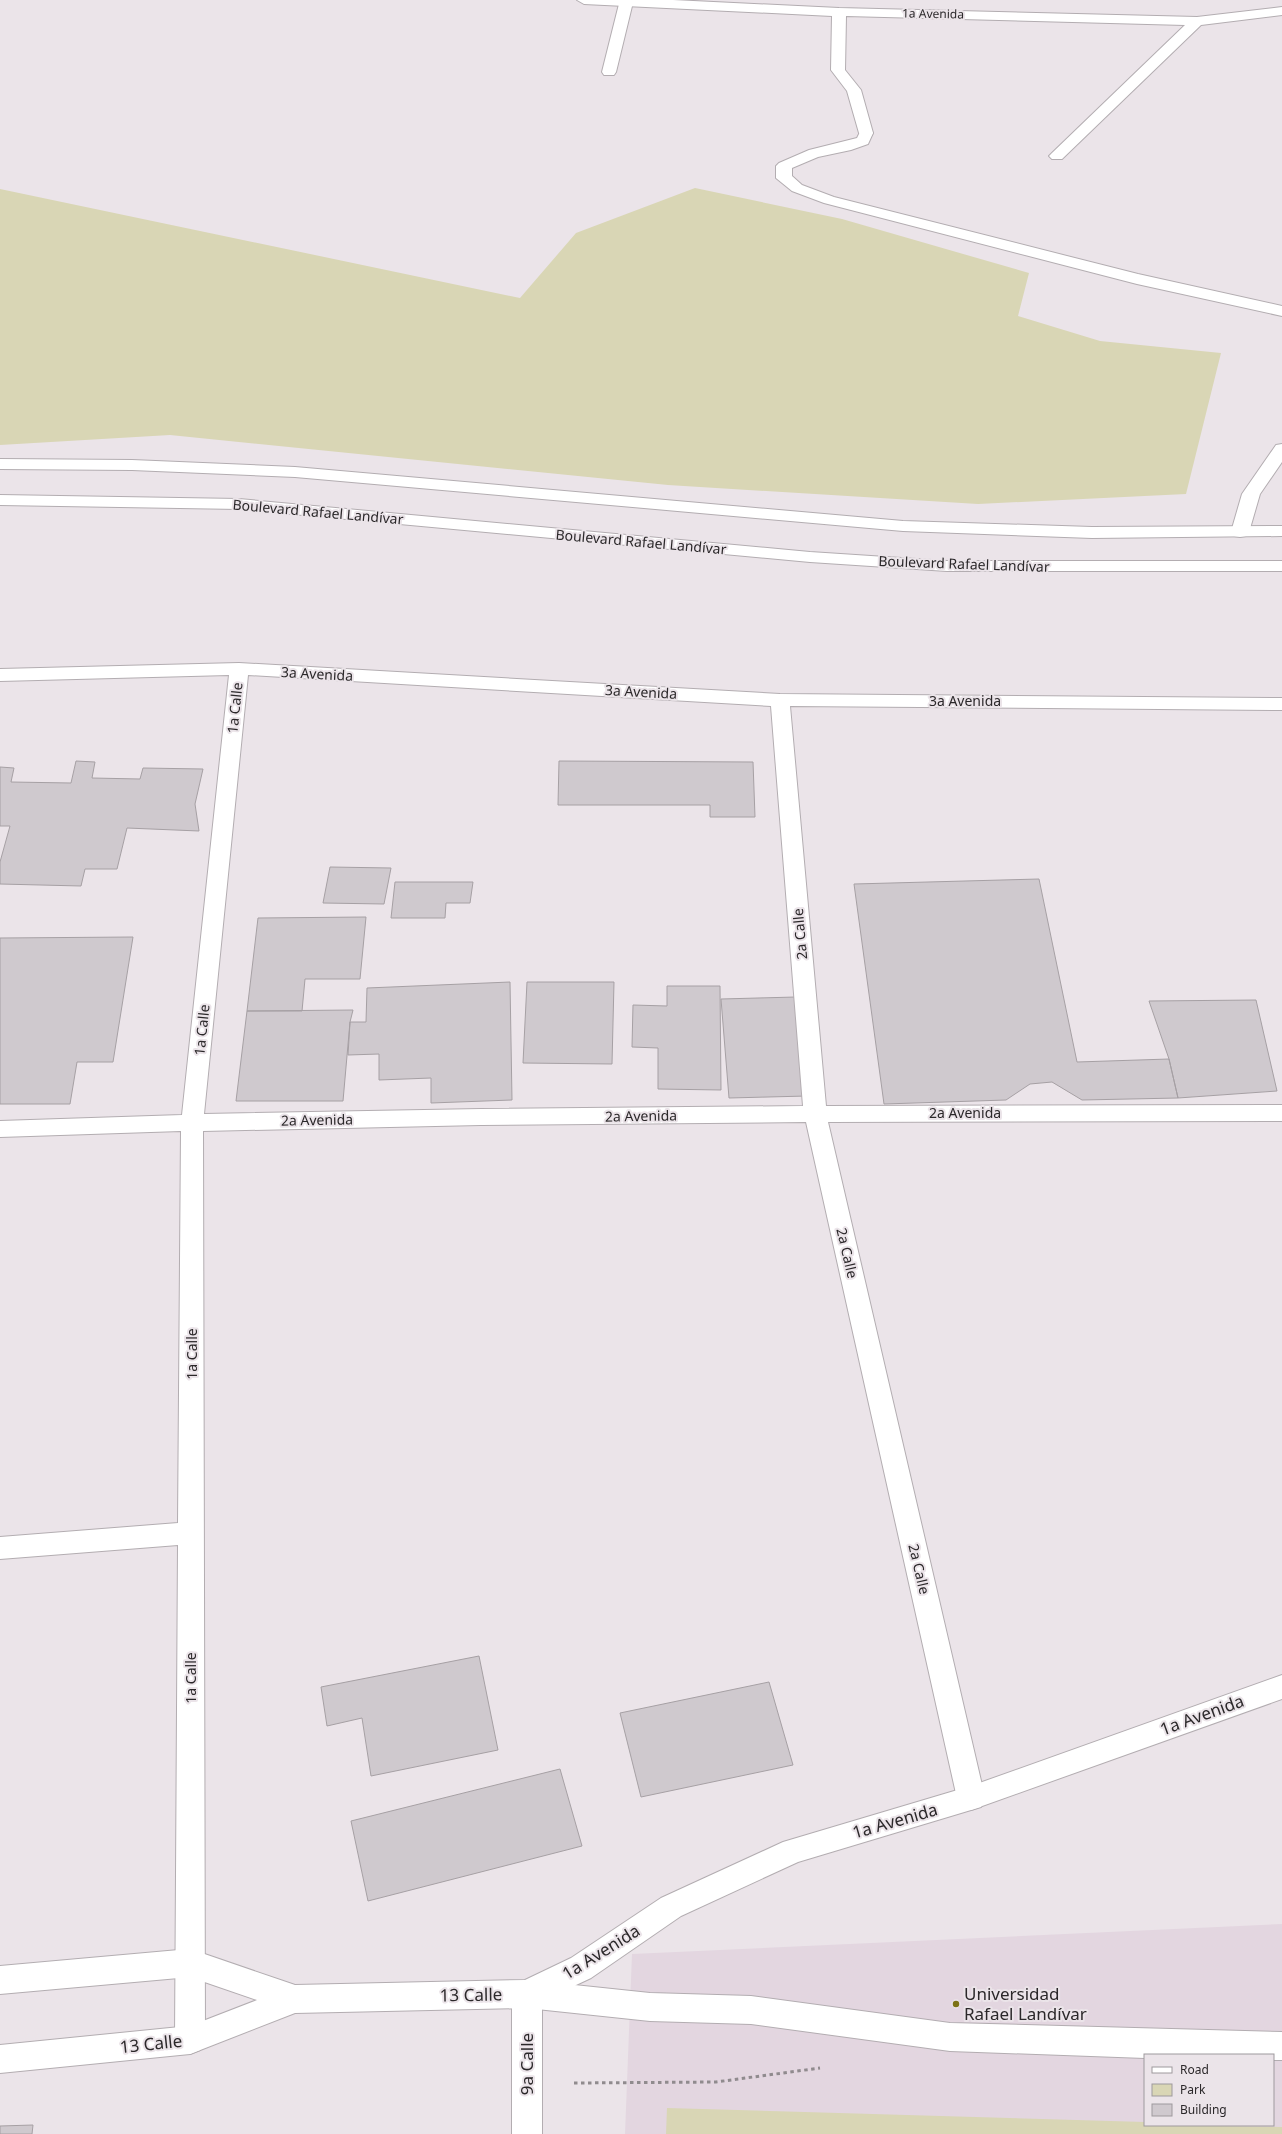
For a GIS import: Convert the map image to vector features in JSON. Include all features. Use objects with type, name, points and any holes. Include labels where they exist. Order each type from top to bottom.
[{"type":"street","name":"1a Avenida","points":[[584,0],[839,12],[901,7],[1196,21],[1279,12]]},
{"type":"street","points":[[1266,0],[1279,12]]},
{"type":"street","points":[[609,72],[626,2]]},
{"type":"street","points":[[839,12],[838,70],[854,90],[866,133],[863,141],[846,147],[814,153],[784,166],[784,178],[797,188],[829,200],[1137,279],[1282,311]]},
{"type":"street","points":[[1057,156],[1196,21]]},
{"type":"street","points":[[1240,532],[1251,494],[1282,449]]},
{"type":"street","points":[[0,464],[132,465],[295,472],[902,526],[1000,530],[1282,531]]},
{"type":"street","name":"Boulevard Rafael Landívar","points":[[0,500],[239,504],[635,542],[920,564],[1003,567],[1282,566]]},
{"type":"street","name":"3a Avenida","points":[[0,675],[239,669],[780,700],[1282,704]]},
{"type":"street","name":"1a Calle","points":[[190,2040],[189,1919],[192,1533],[192,1122],[239,669]]},
{"type":"street","name":"2a Calle","points":[[780,700],[815,1114],[971,1798]]},
{"type":"street","name":"2a Avenida","points":[[0,1129],[192,1122],[815,1114],[1282,1113]]},
{"type":"street","points":[[0,1548],[192,1533]]},
{"type":"street","name":"1a Avenida","points":[[527,1994],[581,1968],[671,1907],[793,1851],[971,1798],[1282,1687]]},
{"type":"street","name":"13 Calle","points":[[0,1980],[190,1963],[295,1999]]},
{"type":"street","name":"13 Calle","points":[[0,2058],[190,2040],[295,1999],[527,1994],[650,2007],[751,2010],[950,2037],[1124,2043],[1282,2046]]},
{"type":"street","name":"9a Calle","points":[[527,1994],[527,2134]]},
{"type":"shaded area","name":"Universidad Rafael Landívar","points":[[1282,1924],[1282,2134],[625,2134],[632,1954]]},
{"type":"green space","points":[[695,188],[842,219],[1029,273],[1018,316],[1100,341],[1221,353],[1186,494],[978,504],[668,485],[170,435],[0,445],[0,189],[520,298],[576,233]]},
{"type":"green space","points":[[667,2108],[1144,2122],[1144,2126],[1282,2127],[1282,2134],[666,2134]]},
{"type":"building","points":[[76,761],[95,762],[92,778],[140,779],[143,768],[203,769],[195,804],[199,831],[127,828],[117,869],[85,869],[81,886],[0,884],[0,862],[10,826],[0,826],[0,767],[14,768],[11,782],[71,783]]},
{"type":"building","points":[[559,761],[753,762],[755,817],[710,817],[710,805],[558,805]]},
{"type":"building","points":[[330,867],[391,868],[384,904],[323,903]]},
{"type":"building","points":[[1039,879],[1077,1062],[1169,1059],[1178,1098],[1082,1100],[1052,1082],[1030,1084],[1006,1100],[884,1104],[854,884]]},
{"type":"building","points":[[395,882],[473,882],[470,903],[446,903],[445,918],[391,918]]},
{"type":"building","points":[[366,917],[360,979],[305,979],[302,1011],[247,1011],[258,918]]},
{"type":"building","points":[[133,937],[113,1062],[77,1062],[70,1104],[0,1104],[0,938]]},
{"type":"building","points":[[510,982],[512,1100],[431,1103],[431,1078],[379,1080],[379,1054],[348,1055],[350,1022],[366,1022],[367,988]]},
{"type":"building","points":[[527,982],[614,982],[612,1064],[523,1063]]},
{"type":"building","points":[[667,986],[720,986],[721,1090],[658,1089],[658,1048],[632,1047],[633,1005],[667,1006]]},
{"type":"building","points":[[796,997],[807,1096],[729,1098],[721,999]]},
{"type":"building","points":[[1256,1000],[1277,1091],[1178,1098],[1169,1059],[1149,1001]]},
{"type":"building","points":[[353,1010],[350,1022],[343,1101],[236,1101],[247,1011]]},
{"type":"building","points":[[479,1656],[498,1750],[371,1776],[362,1718],[327,1726],[321,1687]]},
{"type":"building","points":[[769,1682],[793,1765],[641,1797],[620,1713]]},
{"type":"building","points":[[560,1769],[582,1846],[368,1901],[351,1821]]},
{"type":"building","points":[[33,2125],[32,2134],[0,2134],[0,2126]]},
{"type":"place","name":"Universidad Rafael Landívar","points":[[956,2004]]}]
